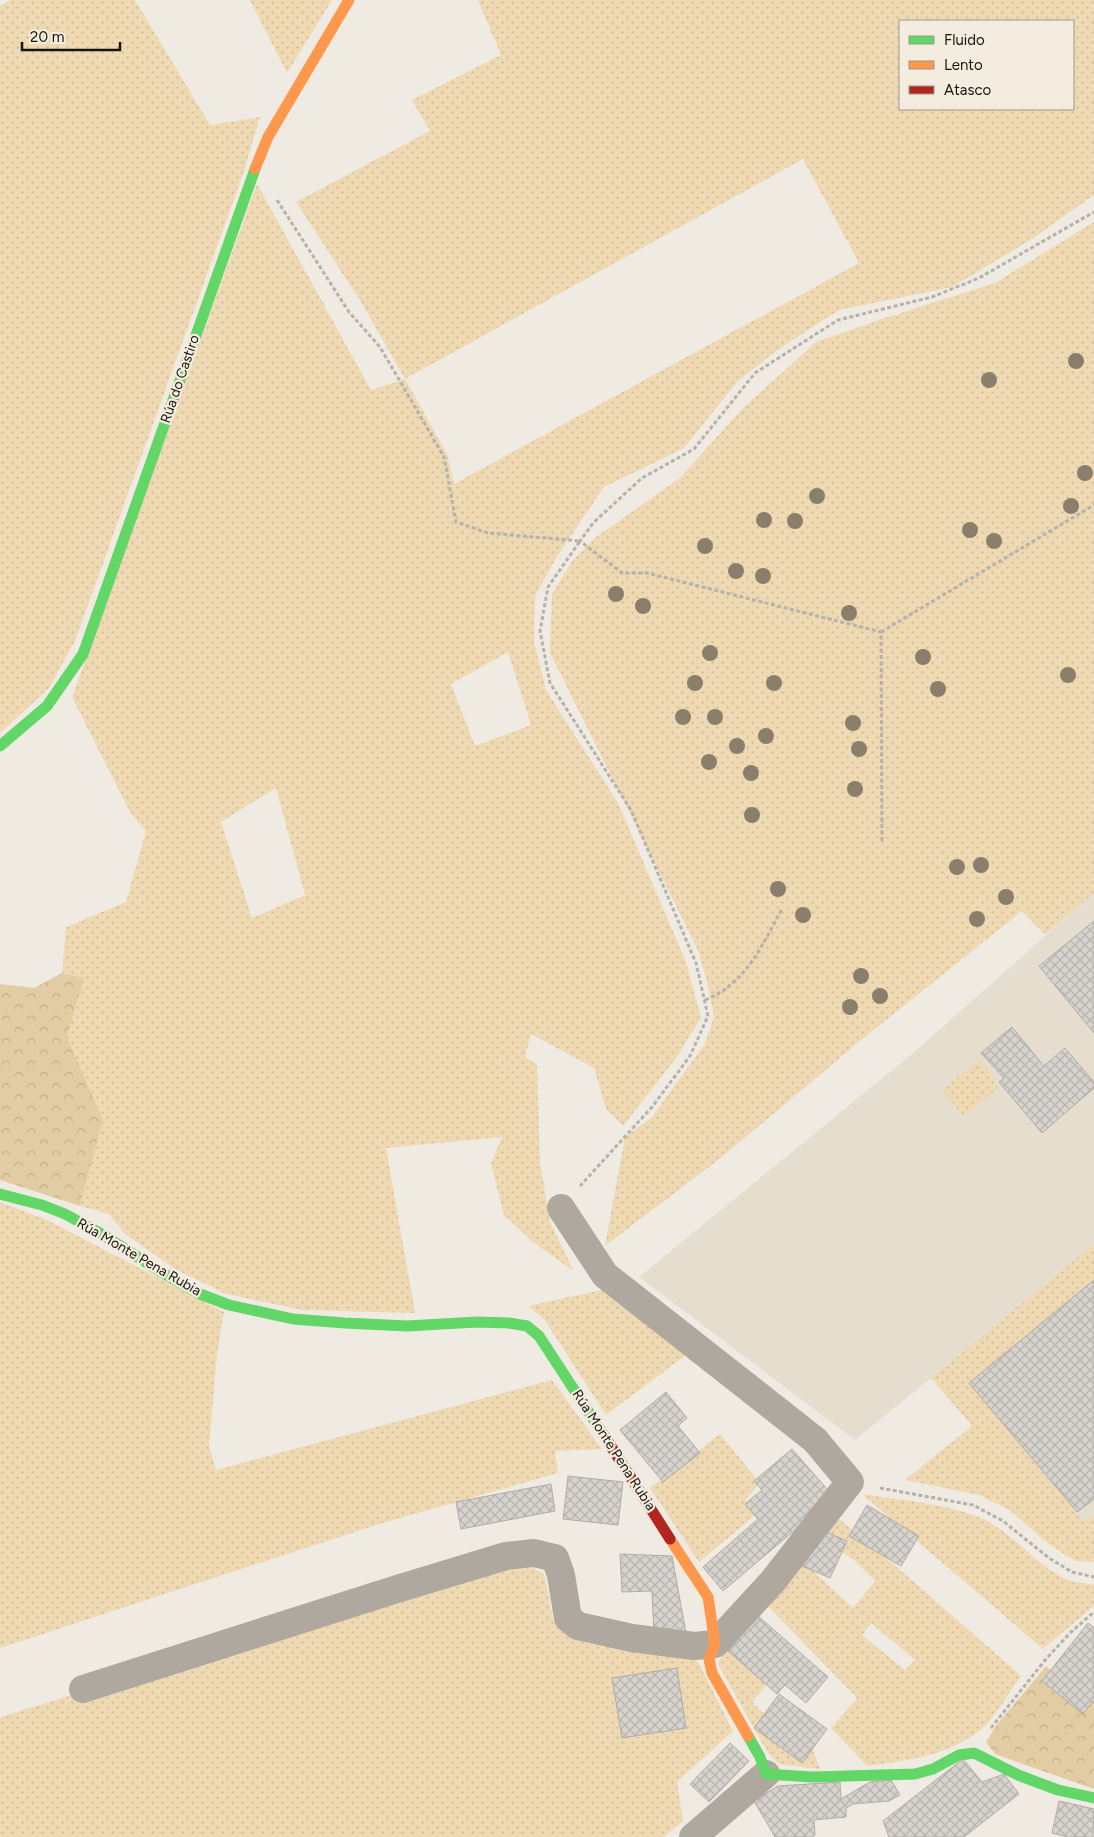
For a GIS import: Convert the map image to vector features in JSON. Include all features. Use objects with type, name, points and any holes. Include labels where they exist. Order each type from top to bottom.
[{"type":"street","name":"Rúa do Castiro","points":[[0,746],[47,706],[83,654],[256,166],[268,137],[349,0]]},
{"type":"street","name":"Rúa Monte Pena Rubia","points":[[0,1194],[42,1205],[64,1214],[200,1294],[229,1305],[293,1319],[345,1323],[407,1326],[509,1322],[527,1326],[539,1336],[566,1376],[708,1597],[715,1644],[709,1658],[712,1672],[760,1757],[766,1774]]},
{"type":"street","points":[[83,1689],[506,1556],[534,1553],[555,1558],[561,1575],[568,1618],[578,1626],[632,1638],[668,1643],[694,1646],[715,1644],[773,1581],[850,1482],[815,1440],[605,1275],[561,1208]]},
{"type":"street","points":[[693,1837],[766,1774],[812,1777],[915,1774],[932,1769],[960,1755],[974,1753],[1018,1775],[1058,1790],[1094,1798]]},
{"type":"path","points":[[256,166],[349,312],[380,347],[444,457],[456,522],[488,533],[580,540],[622,573],[647,573],[881,632],[1094,505]]},
{"type":"path","points":[[561,1208],[652,1107],[690,1056],[708,1016],[696,963],[631,810],[550,683],[540,630],[548,587],[593,523],[642,478],[694,449],[755,373],[838,320],[932,297],[979,278],[1094,212]]},
{"type":"path","points":[[881,632],[882,841]]},
{"type":"path","points":[[705,1000],[718,995],[732,985],[753,961],[782,909]]},
{"type":"path","points":[[850,1482],[973,1505],[1003,1520],[1049,1558],[1072,1572],[1094,1577]]},
{"type":"path","points":[[974,1753],[993,1724],[1046,1660],[1070,1633],[1094,1612]]},
{"type":"shaded area","points":[[10,0],[135,0],[210,125],[260,117],[243,174],[75,641],[49,688],[0,733],[0,6]]},
{"type":"shaded area","points":[[250,0],[332,0],[287,73]]},
{"type":"shaded area","points":[[478,0],[1094,0],[1094,195],[1032,239],[952,287],[839,310],[776,351],[737,382],[684,448],[604,487],[556,558],[535,596],[534,641],[546,690],[618,803],[686,962],[701,1018],[676,1058],[623,1126],[606,1109],[594,1068],[531,1034],[525,1057],[537,1065],[540,1162],[550,1222],[574,1271],[534,1243],[504,1215],[491,1164],[502,1137],[386,1148],[415,1313],[303,1310],[226,1294],[175,1269],[125,1234],[109,1214],[80,1206],[103,1120],[67,1037],[84,978],[62,973],[66,927],[126,902],[146,831],[130,812],[72,697],[257,184],[371,390],[405,379],[361,302],[296,202],[430,131],[412,100],[501,55]],"holes":[[[803,159],[859,263],[454,484],[447,454],[405,379]],[[508,652],[531,725],[475,746],[451,684]],[[276,788],[305,895],[252,918],[221,822]]]},
{"type":"shaded area","points":[[1094,222],[1094,893],[1045,935],[1022,911],[860,1041],[722,1157],[605,1246],[625,1137],[651,1118],[705,1044],[714,1017],[698,950],[550,653],[552,594],[573,560],[596,537],[680,478],[742,409],[816,342],[995,283]]},
{"type":"shaded area","points":[[1094,893],[1094,1561],[1092,1562],[931,1378],[855,1440],[639,1277],[913,1053]]},
{"type":"shaded area","points":[[979,1060],[996,1079],[994,1083],[998,1088],[964,1117],[942,1090]]},
{"type":"shaded area","points":[[0,1202],[47,1220],[224,1312],[217,1354],[209,1446],[216,1470],[552,1380],[602,1449],[555,1451],[558,1473],[379,1524],[0,1648]]},
{"type":"shaded area","points":[[1094,1244],[1094,1280],[969,1383],[1084,1522],[1094,1516],[1094,1561],[1092,1562],[1075,1561],[1050,1545],[1008,1509],[979,1495],[905,1480],[972,1426],[931,1378]]},
{"type":"shaded area","points":[[602,1290],[686,1355],[606,1415],[544,1319],[528,1306]]},
{"type":"shaded area","points":[[720,1434],[760,1483],[745,1500],[758,1513],[699,1562],[650,1488]]},
{"type":"shaded area","points":[[862,1494],[937,1505],[981,1518],[1004,1532],[1056,1574],[1071,1581],[1094,1585],[1094,1606],[1043,1649]]},
{"type":"shaded area","points":[[839,1519],[1021,1676],[985,1726],[959,1744],[944,1750],[913,1759],[867,1766],[831,1728],[857,1698],[767,1605],[800,1559],[853,1608],[875,1581],[855,1561],[820,1536]],"holes":[[[871,1623],[915,1660],[905,1670],[862,1635]]]},
{"type":"shaded area","points":[[534,1568],[544,1574],[554,1622],[566,1631],[695,1656],[733,1731],[677,1782],[683,1821],[664,1837],[0,1837],[0,1717],[459,1578],[497,1569]]},
{"type":"shaded area","points":[[728,1644],[771,1680],[752,1702],[804,1753],[812,1747],[820,1769],[779,1764],[768,1753],[718,1664]]},
{"type":"green space","points":[[62,973],[84,978],[67,1037],[103,1120],[80,1206],[0,1180],[0,984],[34,988]]},
{"type":"green space","points":[[1046,1666],[1088,1702],[1094,1697],[1094,1789],[995,1754],[986,1742],[996,1726]]},
{"type":"building","points":[[1094,921],[1094,1033],[1039,966]]},
{"type":"building","points":[[1012,1027],[1044,1066],[1065,1048],[1094,1082],[1094,1088],[1042,1133],[999,1082],[1004,1078],[981,1053]]},
{"type":"building","points":[[1094,1280],[1094,1499],[1077,1512],[969,1383]]},
{"type":"building","points":[[666,1392],[687,1418],[678,1426],[700,1453],[663,1482],[620,1430]]},
{"type":"building","points":[[792,1449],[834,1497],[723,1591],[703,1567],[758,1519],[745,1504],[762,1490],[754,1481]]},
{"type":"building","points":[[568,1476],[623,1482],[618,1525],[563,1519]]},
{"type":"building","points":[[551,1484],[555,1511],[461,1529],[456,1502]]},
{"type":"building","points":[[867,1505],[919,1536],[901,1566],[849,1536]]},
{"type":"building","points":[[819,1529],[847,1541],[830,1578],[802,1566]]},
{"type":"building","points":[[620,1554],[672,1556],[686,1633],[654,1634],[652,1591],[622,1592]]},
{"type":"building","points":[[758,1616],[828,1677],[806,1703],[785,1685],[777,1694],[728,1651]]},
{"type":"building","points":[[1088,1623],[1094,1628],[1094,1700],[1083,1714],[1042,1681]]},
{"type":"building","points":[[677,1668],[686,1728],[622,1738],[612,1678]]},
{"type":"building","points":[[779,1694],[827,1729],[802,1763],[754,1728]]},
{"type":"building","points":[[730,1743],[749,1761],[709,1802],[690,1784]]},
{"type":"building","points":[[963,1759],[982,1782],[1004,1774],[1019,1794],[964,1837],[889,1837],[883,1821]]},
{"type":"building","points":[[891,1780],[900,1795],[889,1801],[853,1804],[846,1808],[846,1817],[814,1820],[815,1835],[812,1837],[775,1837],[754,1801],[778,1786],[840,1782],[841,1799],[870,1782]]},
{"type":"building","points":[[1059,1801],[1094,1809],[1093,1837],[1068,1837],[1052,1833]]},
{"type":"traffic: fast","points":[[0,746],[47,706],[83,654],[255,169]]},
{"type":"traffic: fast","points":[[0,1194],[42,1205],[65,1214],[200,1294],[229,1305],[293,1319],[345,1323],[407,1326],[477,1322],[509,1323],[527,1326],[539,1336],[603,1434]]},
{"type":"traffic: fast","points":[[748,1736],[760,1757],[766,1774],[812,1777],[915,1774],[933,1769],[959,1755],[974,1753],[1018,1775],[1058,1790],[1094,1798]]},
{"type":"traffic: slow","points":[[255,169],[268,137],[349,0]]},
{"type":"traffic: slow","points":[[670,1539],[708,1597],[715,1644],[709,1659],[712,1673],[748,1736]]},
{"type":"traffic: jam","points":[[603,1434],[670,1539]]}]
